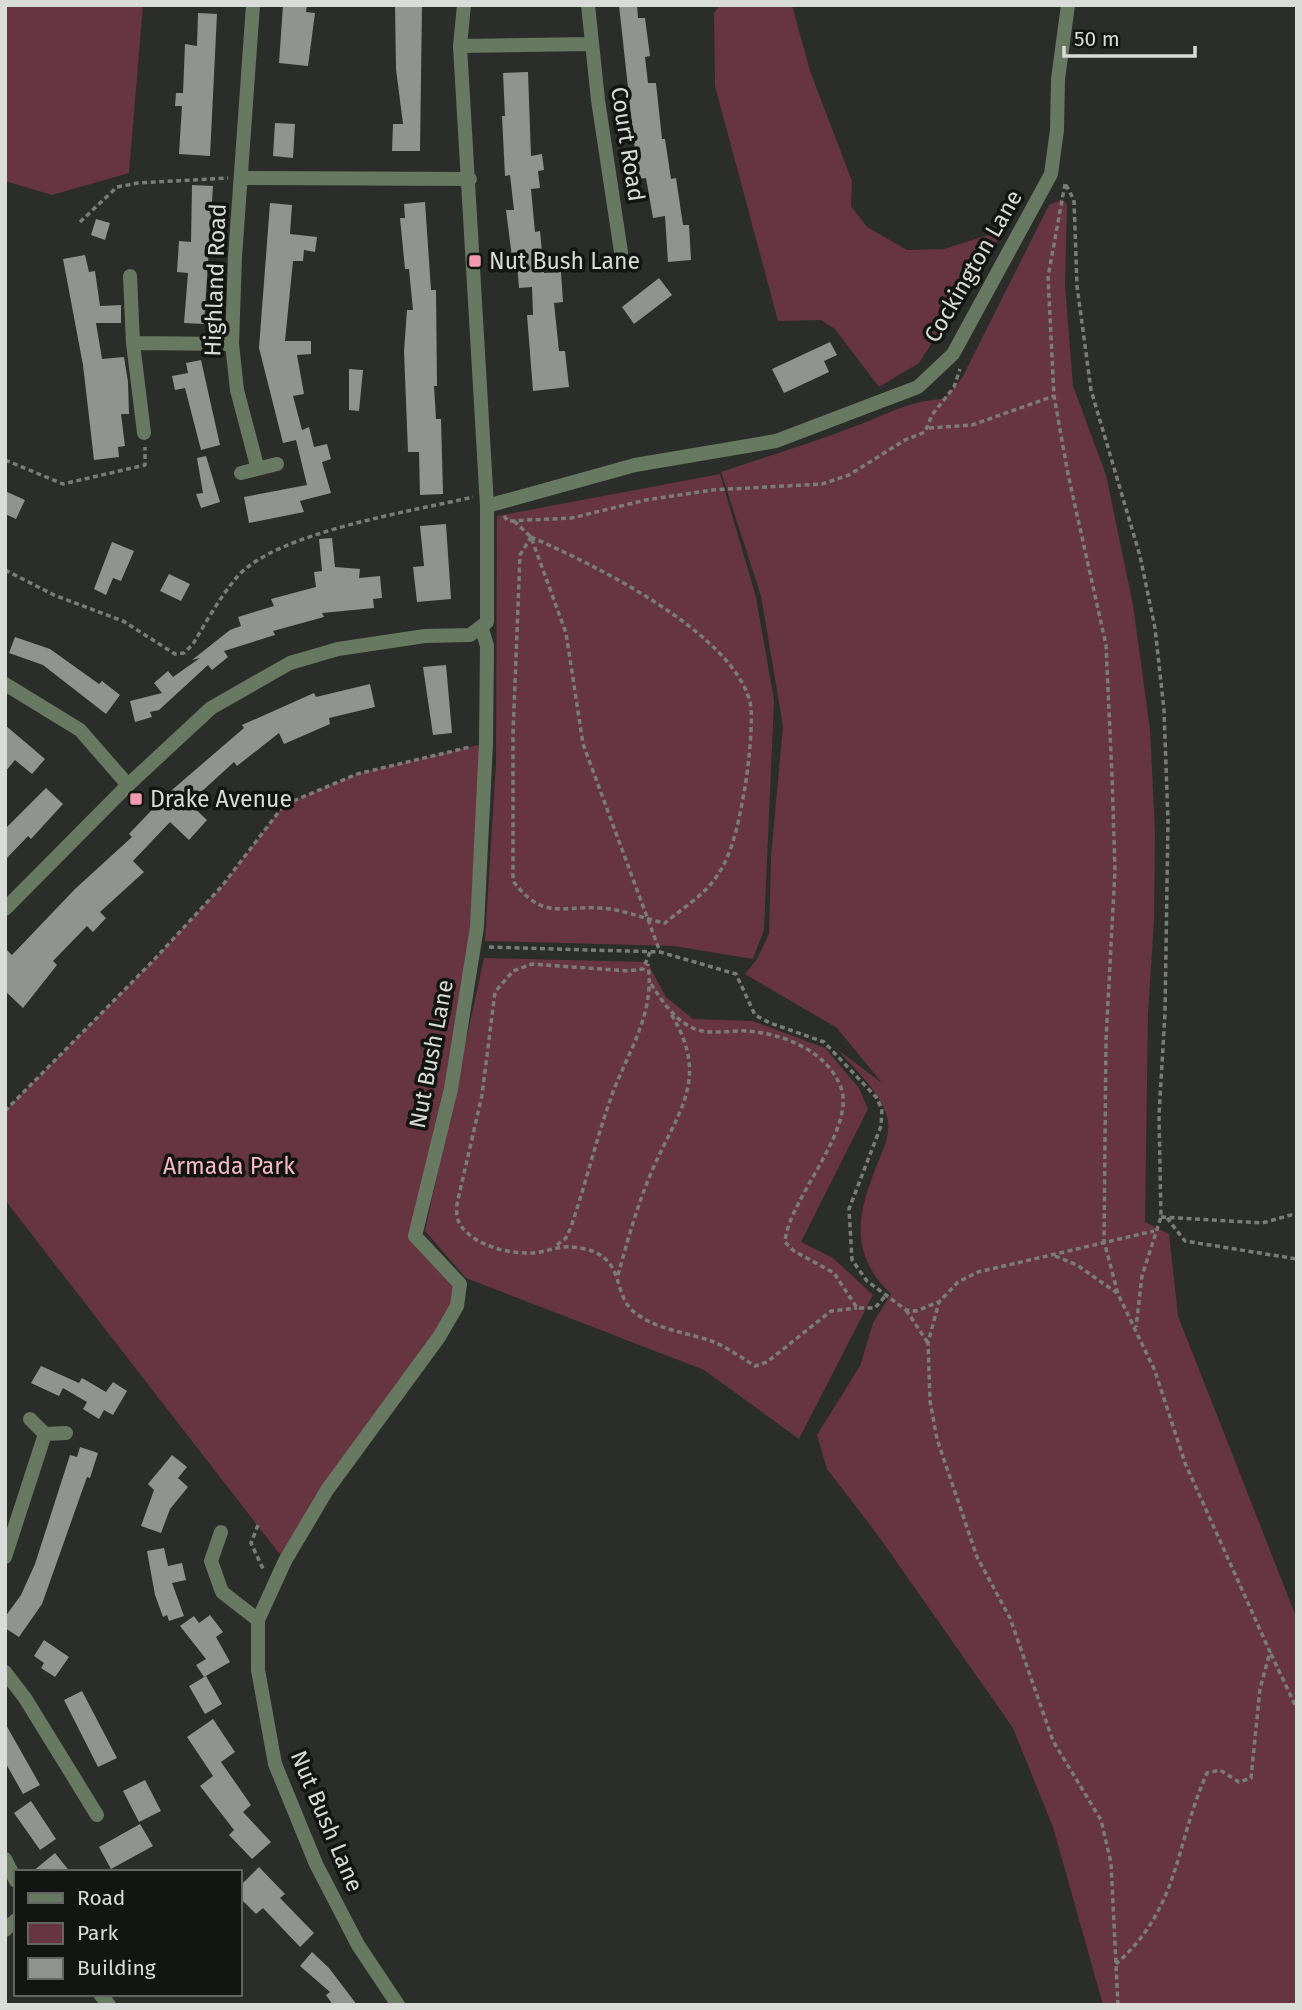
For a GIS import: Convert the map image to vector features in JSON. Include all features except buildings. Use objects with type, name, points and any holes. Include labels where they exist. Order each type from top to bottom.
[{"type":"street","name":"Highland Road","points":[[253,5],[243,178],[235,257],[232,344],[237,390],[257,466]]},
{"type":"street","name":"Nut Bush Lane","points":[[398,2005],[358,1945],[316,1864],[275,1764],[258,1670],[258,1620],[285,1561],[327,1490],[390,1408],[457,1307],[460,1284],[415,1236],[451,1089],[474,947],[486,743],[487,646],[482,629],[487,622],[489,501],[460,46],[464,5]]},
{"type":"street","name":"Court Road","points":[[588,5],[591,44],[621,252]]},
{"type":"street","name":"Cockington Lane","points":[[489,501],[635,465],[776,441],[918,387],[953,354],[1051,174],[1057,130],[1058,79],[1068,5]]},
{"type":"street","points":[[460,46],[591,44]]},
{"type":"street","name":"Highland Road","points":[[243,178],[470,179]]},
{"type":"street","points":[[130,276],[133,343],[144,433]]},
{"type":"street","points":[[133,343],[232,344]]},
{"type":"street","points":[[241,473],[257,466],[277,464]]},
{"type":"street","points":[[5,909],[128,785],[211,708],[290,663],[338,649],[425,636],[470,635],[482,629]]},
{"type":"street","points":[[5,684],[80,730],[128,785]]},
{"type":"street","points":[[30,1419],[45,1434],[66,1433]]},
{"type":"street","points":[[5,1558],[45,1434]]},
{"type":"street","points":[[220,1532],[211,1561],[222,1592],[258,1620]]},
{"type":"street","points":[[5,1672],[25,1698],[97,1815]]},
{"type":"street","points":[[5,1859],[14,1877]]},
{"type":"path","points":[[1051,174],[1065,184],[1074,200],[1077,286],[1091,390],[1140,556],[1155,628],[1164,710],[1168,834],[1165,1013],[1159,1115],[1161,1217],[1154,1231],[1142,1276],[1136,1329]]},
{"type":"path","points":[[80,222],[117,187],[138,183],[243,178]]},
{"type":"path","points":[[1065,184],[1048,277],[1054,396],[1068,474],[1106,645],[1115,870],[1105,1079],[1104,1241],[1118,1294],[1155,1371],[1185,1463],[1297,1709]]},
{"type":"path","points":[[929,428],[932,415],[959,377],[962,363],[953,354]]},
{"type":"path","points":[[5,570],[54,595],[123,621],[175,654],[184,653],[193,644],[238,575],[264,557],[323,531],[489,501],[508,521],[514,521],[572,518],[646,500],[712,490],[822,484],[860,469],[929,428],[972,425],[1054,396]]},
{"type":"path","points":[[5,460],[63,484],[145,465],[144,433]]},
{"type":"path","points":[[514,521],[531,537],[568,553],[638,593],[703,636],[730,663],[751,703],[747,775],[737,834],[710,885],[665,923],[602,908],[548,911],[525,897],[513,881],[513,734],[520,555],[531,537]]},
{"type":"path","points":[[531,537],[566,633],[583,744],[660,952]]},
{"type":"path","points":[[5,1111],[195,915],[284,805],[357,774],[486,743]]},
{"type":"path","points":[[474,947],[660,952],[736,974],[755,1015],[824,1042],[876,1097],[882,1109],[881,1126],[849,1209],[852,1260],[867,1281],[906,1310],[928,1343]]},
{"type":"path","points":[[647,962],[651,984],[648,1011],[613,1092],[566,1238],[557,1245],[531,1254],[498,1250],[469,1233],[458,1220],[457,1204],[482,1096],[495,992],[513,971],[532,964],[628,971],[643,969],[650,952]]},
{"type":"path","points":[[651,984],[685,1036],[692,1066],[687,1096],[648,1178],[618,1275],[623,1301],[638,1316],[715,1343],[755,1366],[767,1362],[831,1311],[874,1308],[887,1294]]},
{"type":"path","points":[[670,1012],[696,1030],[750,1031],[799,1044],[826,1064],[838,1079],[843,1102],[836,1130],[818,1172],[787,1224],[785,1242],[794,1251],[834,1273],[857,1308]]},
{"type":"path","points":[[1161,1217],[1262,1223],[1291,1215],[1297,1217]]},
{"type":"path","points":[[1167,1218],[1185,1241],[1297,1259]]},
{"type":"path","points":[[906,1310],[916,1311],[939,1301],[958,1282],[978,1272],[1154,1231]]},
{"type":"path","points":[[557,1245],[586,1249],[604,1258],[618,1275]]},
{"type":"path","points":[[1052,1256],[1077,1265],[1118,1294]]},
{"type":"path","points":[[939,1301],[928,1343],[932,1414],[956,1502],[976,1557],[1010,1618],[1053,1741],[1101,1820],[1111,1863],[1118,2005]]},
{"type":"path","points":[[258,1525],[251,1543],[265,1570],[261,1579]]},
{"type":"path","points":[[1116,1964],[1139,1943],[1161,1908],[1175,1874],[1197,1794],[1207,1773],[1220,1770],[1239,1782],[1251,1778],[1260,1689],[1270,1652]]},
{"type":"green space","points":[[5,5],[143,5],[129,173],[52,195],[5,181]]},
{"type":"green space","points":[[720,5],[792,5],[810,71],[852,181],[851,206],[867,227],[907,250],[944,249],[1004,230],[919,363],[879,387],[835,329],[821,320],[778,321],[715,86],[714,13]]},
{"type":"green space","points":[[1062,199],[1067,204],[1065,284],[1073,386],[1106,475],[1133,605],[1150,729],[1155,832],[1154,921],[1148,1014],[1145,1222],[1169,1234],[1178,1316],[1297,1619],[1297,2005],[1103,2005],[1053,1827],[1013,1728],[877,1534],[827,1469],[817,1435],[860,1366],[873,1323],[891,1294],[868,1263],[862,1247],[861,1230],[866,1197],[887,1137],[888,1119],[871,1087],[837,1049],[882,1083],[837,1028],[745,974],[757,959],[769,934],[771,857],[783,726],[761,596],[721,472],[826,437],[911,404],[944,399],[962,378],[1049,205]]},
{"type":"green space","points":[[720,474],[756,597],[774,700],[764,930],[753,959],[674,946],[485,941],[496,763],[497,516]]},
{"type":"green space","name":"Armada Park","points":[[486,743],[477,927],[415,1236],[460,1284],[457,1306],[285,1561],[5,1200],[5,1111],[151,963],[222,886],[284,805],[357,774]]},
{"type":"green space","points":[[484,958],[647,962],[666,997],[693,1019],[753,1021],[825,1048],[859,1088],[868,1109],[801,1242],[833,1258],[873,1295],[799,1439],[704,1370],[466,1278],[425,1231]]},
{"type":"place","name":"Nut Bush Lane","points":[[475,261]]},
{"type":"place","name":"Drake Avenue","points":[[136,799]]}]
